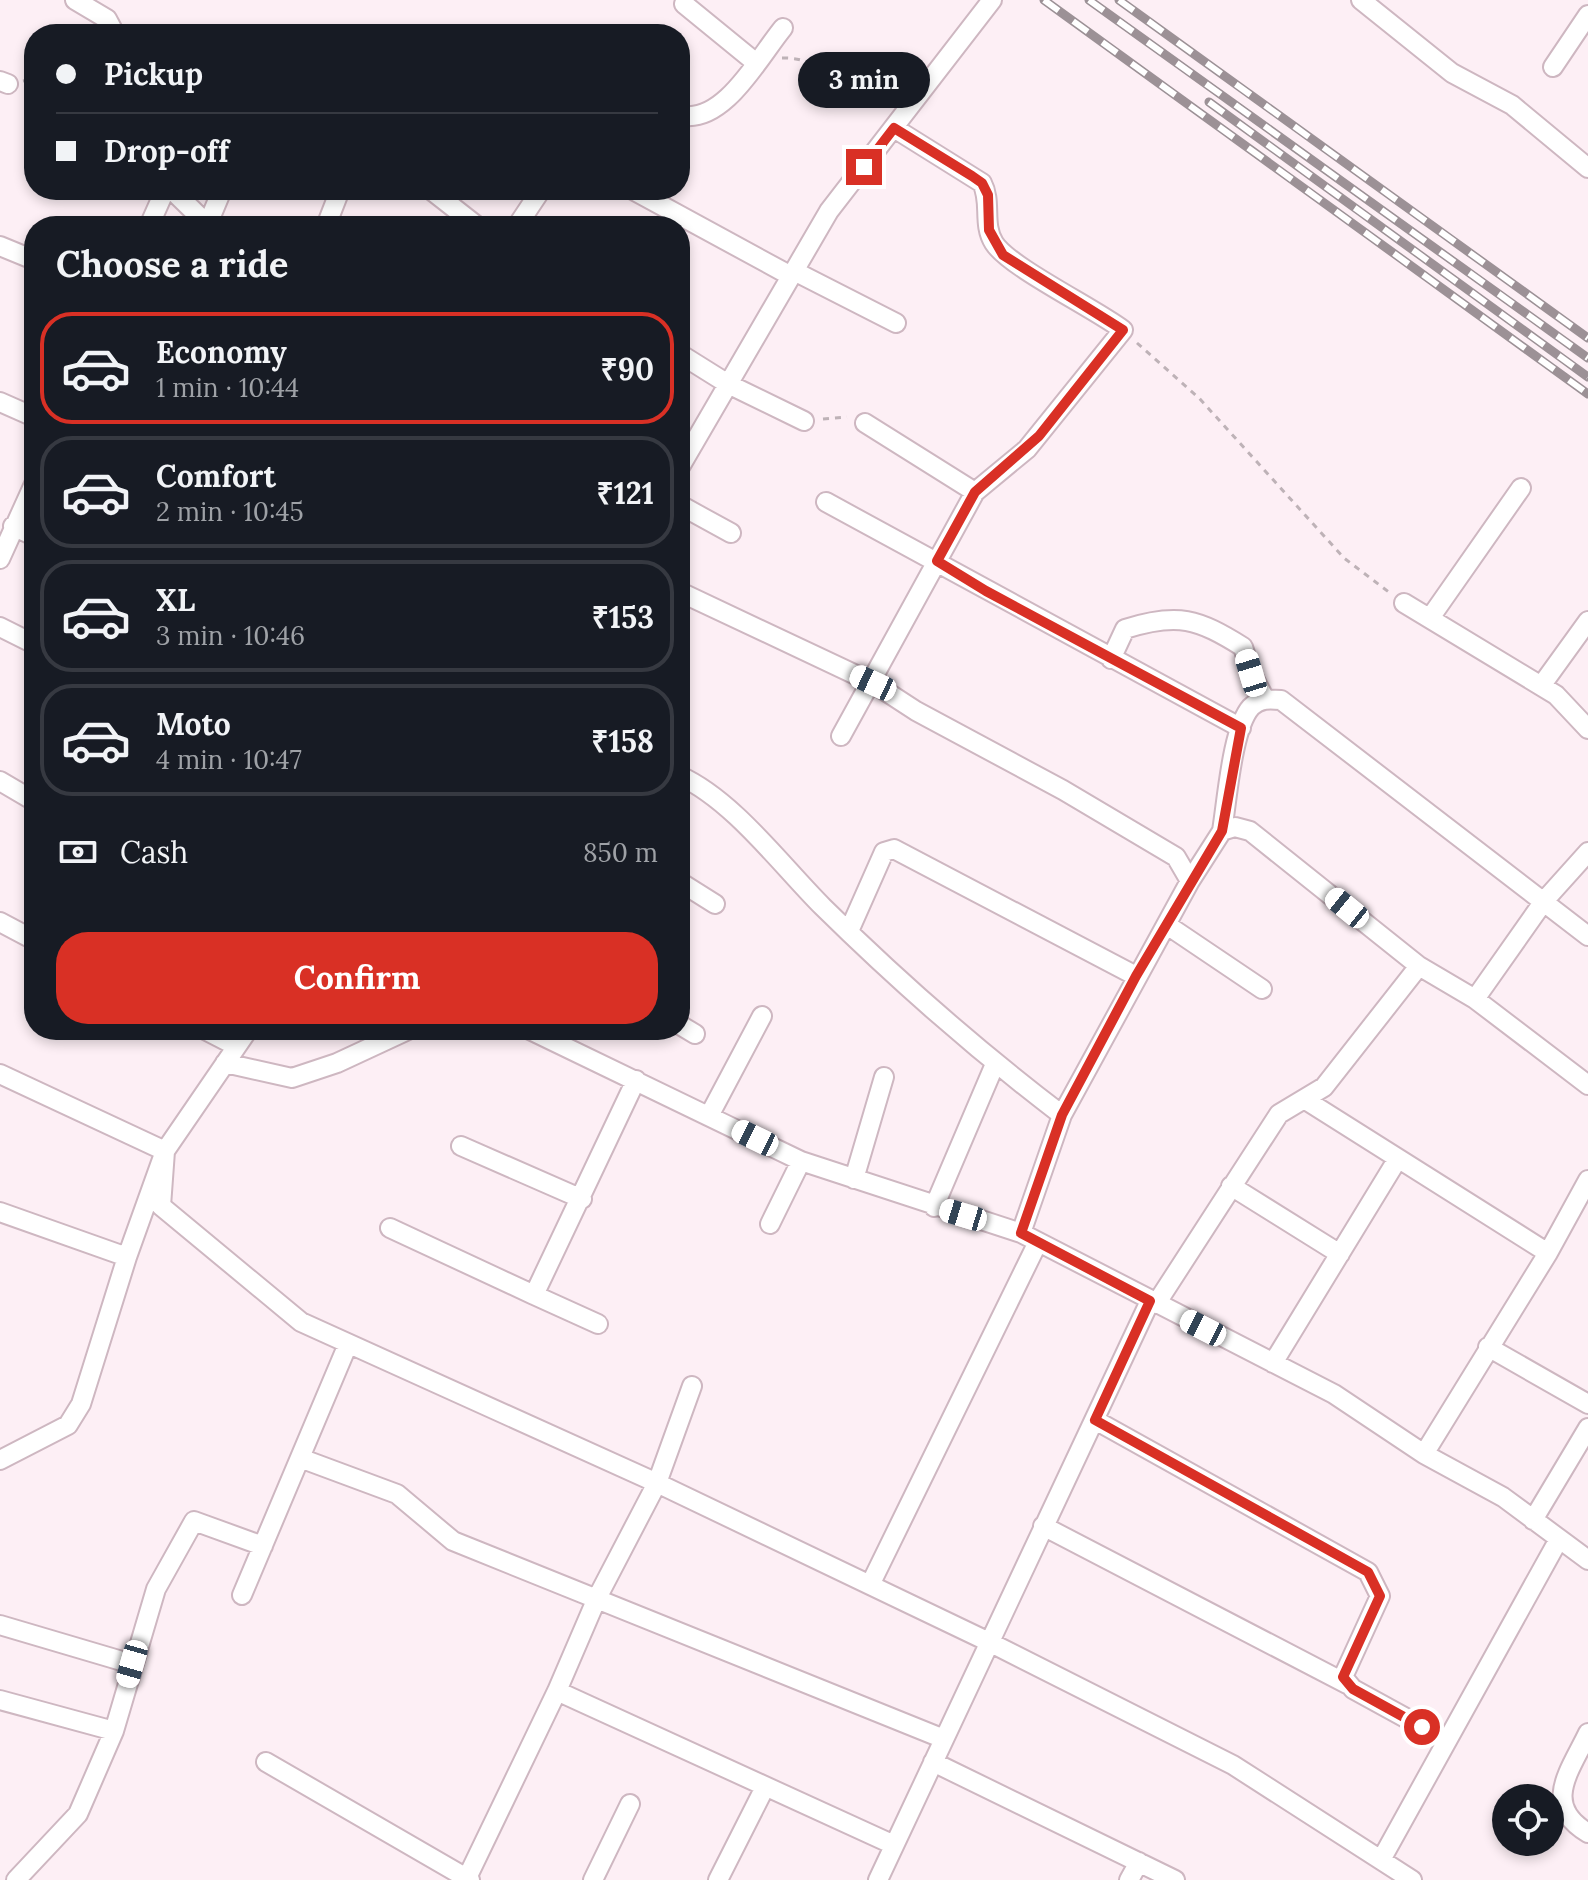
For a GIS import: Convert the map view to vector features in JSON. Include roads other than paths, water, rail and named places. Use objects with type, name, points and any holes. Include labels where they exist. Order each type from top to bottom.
[{"type":"street","points":[[75,0],[107,19],[110,24]]},
{"type":"street","points":[[690,450],[829,211],[992,0]]},
{"type":"street","points":[[1361,0],[1452,73],[1512,105],[1588,168]]},
{"type":"street","points":[[684,4],[757,60]]},
{"type":"street","points":[[1553,67],[1588,15]]},
{"type":"street","points":[[690,116],[711,113],[727,101],[783,28]]},
{"type":"street","points":[[841,736],[873,683],[975,492],[1035,441],[1123,330],[1003,255],[989,230],[988,195],[982,183],[894,128]]},
{"type":"street","points":[[182,200],[199,216]]},
{"type":"street","points":[[444,200],[464,216]]},
{"type":"street","points":[[652,200],[683,216]]},
{"type":"street","points":[[690,220],[896,323]]},
{"type":"street","points":[[0,246],[24,256]]},
{"type":"street","points":[[690,360],[728,384],[804,421]]},
{"type":"street","points":[[0,402],[24,413]]},
{"type":"street","points":[[865,423],[975,492]]},
{"type":"street","points":[[1430,618],[1521,488]]},
{"type":"street","points":[[826,502],[1241,728]]},
{"type":"street","points":[[0,559],[24,504]]},
{"type":"street","points":[[690,510],[731,533]]},
{"type":"street","points":[[13,526],[24,531]]},
{"type":"street","points":[[690,597],[873,683],[1176,857],[1190,881]]},
{"type":"street","points":[[1404,603],[1556,695],[1588,729]]},
{"type":"street","points":[[1111,659],[1125,629],[1145,623],[1192,619],[1243,647],[1251,673],[1265,699]]},
{"type":"street","points":[[1541,686],[1588,621]]},
{"type":"street","points":[[0,627],[24,639]]},
{"type":"street","points":[[1021,1233],[1062,1115],[1136,976],[1222,831],[1241,728],[1251,707],[1265,699],[1281,700],[1588,936]]},
{"type":"street","points":[[0,781],[24,795]]},
{"type":"street","points":[[690,781],[706,789],[849,931],[995,1064],[1062,1115]]},
{"type":"street","points":[[1222,831],[1235,827],[1250,831],[1419,966],[1475,999],[1588,1085]]},
{"type":"street","points":[[849,931],[884,852],[894,849],[1136,976]]},
{"type":"street","points":[[1475,999],[1544,901],[1588,852]]},
{"type":"street","points":[[690,888],[715,904]]},
{"type":"street","points":[[0,922],[24,935]]},
{"type":"street","points":[[1167,925],[1262,989]]},
{"type":"street","points":[[884,1878],[894,1845],[1043,1526],[1153,1302],[1279,1114],[1324,1087],[1419,966]]},
{"type":"street","points":[[709,1116],[762,1016]]},
{"type":"street","points":[[224,1040],[236,1046]]},
{"type":"street","points":[[0,1460],[68,1425],[81,1404],[127,1257],[165,1151],[240,1040]]},
{"type":"street","points":[[225,1063],[292,1078],[337,1063],[386,1040]]},
{"type":"street","points":[[551,1040],[801,1161],[1021,1233],[1037,1244],[1334,1394],[1424,1454],[1503,1497],[1588,1560]]},
{"type":"street","points":[[934,1207],[995,1064]]},
{"type":"street","points":[[0,1074],[165,1151]]},
{"type":"street","points":[[854,1179],[884,1077]]},
{"type":"street","points":[[534,1295],[636,1080]]},
{"type":"street","points":[[1304,1099],[1548,1253]]},
{"type":"street","points":[[461,1146],[582,1199]]},
{"type":"street","points":[[165,1151],[161,1206],[301,1322],[657,1483],[989,1642],[1233,1765],[1412,1880]]},
{"type":"street","points":[[1273,1363],[1397,1160]]},
{"type":"street","points":[[770,1224],[801,1161]]},
{"type":"street","points":[[1424,1454],[1548,1253],[1588,1180]]},
{"type":"street","points":[[1231,1186],[1340,1254]]},
{"type":"street","points":[[0,1212],[127,1257]]},
{"type":"street","points":[[390,1228],[598,1324]]},
{"type":"street","points":[[870,1585],[1037,1244]]},
{"type":"street","points":[[242,1595],[348,1344]]},
{"type":"street","points":[[1488,1347],[1588,1404]]},
{"type":"street","points":[[266,1762],[468,1879],[557,1691],[597,1598],[657,1483],[692,1386]]},
{"type":"street","points":[[1095,1420],[1368,1572],[1380,1596],[1344,1670],[1347,1684]]},
{"type":"street","points":[[1533,1520],[1588,1428]]},
{"type":"street","points":[[300,1458],[397,1494],[453,1541],[944,1739]]},
{"type":"street","points":[[16,1880],[78,1814],[114,1731],[156,1589],[194,1521],[263,1546]]},
{"type":"street","points":[[1043,1526],[1347,1684],[1446,1740]]},
{"type":"street","points":[[1381,1860],[1559,1539]]},
{"type":"street","points":[[0,1625],[132,1664]]},
{"type":"street","points":[[557,1691],[764,1789],[894,1845]]},
{"type":"street","points":[[0,1700],[114,1731]]},
{"type":"street","points":[[1588,1733],[1563,1789],[1561,1806],[1566,1816],[1588,1833]]},
{"type":"street","points":[[933,1762],[1175,1880]]},
{"type":"street","points":[[718,1880],[764,1789]]},
{"type":"street","points":[[593,1880],[630,1804]]},
{"type":"street","points":[[1129,1880],[1139,1862]]},
{"type":"street","points":[[0,1872],[8,1880]]},
{"type":"railway","points":[[1044,0],[1588,394]]},
{"type":"railway","points":[[1089,0],[1588,358]]},
{"type":"railway","points":[[1119,0],[1588,338]]},
{"type":"railway","points":[[1209,102],[1588,377]]}]
